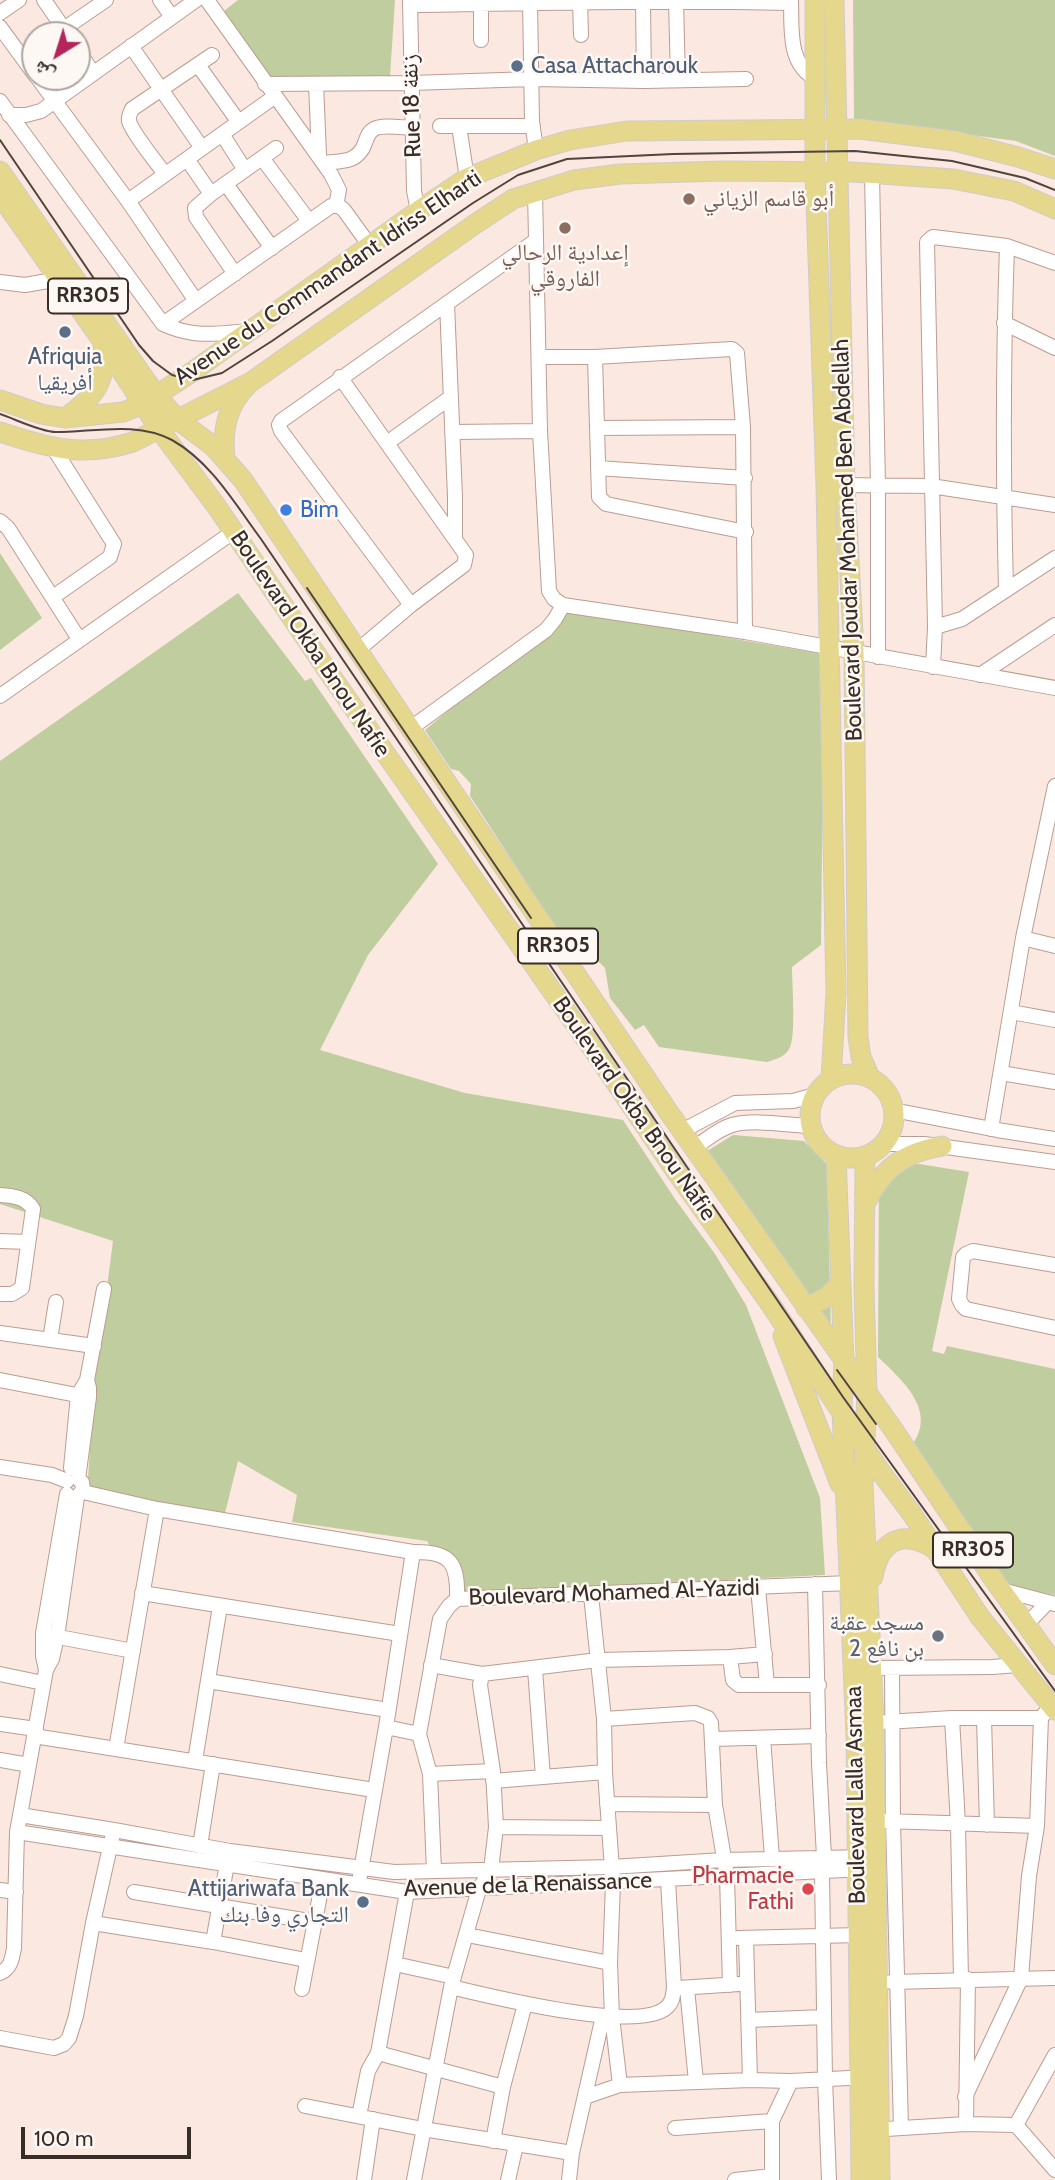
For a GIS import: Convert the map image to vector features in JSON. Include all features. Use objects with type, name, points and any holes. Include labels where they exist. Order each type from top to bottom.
[{"type":"main road","name":"Boulevard Joudar Mohamed Ben Abdellah","points":[[815,0],[816,79],[838,172],[835,485],[829,648],[836,993],[831,1079]]},
{"type":"main road","name":"Boulevard Joudar Mohamed Ben Abdellah","points":[[834,0],[826,128],[815,173],[835,485],[854,652],[858,1037],[861,1057],[870,1078]]},
{"type":"main road","name":"Avenue du Commandant Idriss Elharti","points":[[0,400],[41,414],[65,418],[123,412],[149,399],[209,360],[467,178],[536,150],[570,140],[627,131],[860,129],[956,141],[1055,169]]},
{"type":"main road","name":"Boulevard Okba Bnou Nafie","points":[[0,171],[149,399],[159,429],[771,1305],[980,1617],[1010,1652],[1049,1711]]},
{"type":"main road","name":"Avenue du Commandant Idriss Elharti","points":[[133,442],[251,382],[474,224],[513,200],[574,180],[620,174],[723,171],[872,173],[953,179],[1014,191],[1055,209]]},
{"type":"main road","name":"Boulevard Okba Bnou Nafie","points":[[0,195],[103,342],[149,399],[201,436],[225,458],[243,480],[682,1131],[1055,1665]]},
{"type":"main road","points":[[65,418],[90,398],[99,386],[104,373],[103,342]]},
{"type":"main road","points":[[225,458],[224,430],[228,416],[242,391],[251,382]]},
{"type":"main road","points":[[0,432],[54,449],[82,450],[133,442],[157,442],[177,453]]},
{"type":"main road","points":[[850,1074],[870,1078],[882,1087],[891,1099],[894,1125],[884,1144],[876,1152],[850,1159],[836,1156],[817,1140],[810,1126],[810,1107],[814,1096],[821,1086],[831,1079],[850,1074]]},
{"type":"main road","points":[[864,1205],[886,1171],[903,1158],[942,1146]]},
{"type":"main road","points":[[836,1156],[844,1361],[842,1411]]},
{"type":"main road","points":[[864,1446],[867,1393],[865,1157]]},
{"type":"main road","points":[[806,1308],[827,1297],[841,1283]]},
{"type":"main road","points":[[771,1305],[846,1501]]},
{"type":"main road","name":"Boulevard Lalla Asmaa","points":[[842,1411],[856,1735],[866,1863],[888,1982],[880,2077],[861,2180]]},
{"type":"main road","name":"Boulevard Lalla Asmaa","points":[[864,1446],[872,1668],[883,1723],[884,1821],[866,1863],[859,1936],[859,2077],[880,2180]]},
{"type":"main road","points":[[869,1595],[877,1557],[889,1545],[912,1539],[921,1540],[934,1548]]},
{"type":"street","points":[[0,13],[19,0]]},
{"type":"street","points":[[44,0],[55,21]]},
{"type":"street","points":[[160,0],[172,17]]},
{"type":"street","points":[[9,115],[26,115],[41,111],[195,0]]},
{"type":"street","points":[[208,0],[274,97],[321,159],[339,190],[336,206]]},
{"type":"street","points":[[410,3],[743,0],[791,2],[794,55],[803,69],[816,79]]},
{"type":"street","points":[[77,21],[102,1]]},
{"type":"street","points":[[530,1],[536,150]]},
{"type":"street","points":[[580,1],[581,35]]},
{"type":"street","points":[[644,81],[650,1]]},
{"type":"street","points":[[676,1],[678,80]]},
{"type":"street","points":[[481,2],[481,40]]},
{"type":"street","name":"Rue 18 زنقة","points":[[410,3],[414,191],[418,211]]},
{"type":"street","points":[[0,27],[21,56]]},
{"type":"street","points":[[131,46],[202,148]]},
{"type":"street","points":[[165,174],[129,121],[132,109],[212,55]]},
{"type":"street","points":[[198,65],[239,121]]},
{"type":"street","points":[[265,84],[532,79],[746,79]]},
{"type":"street","points":[[316,84],[321,159]]},
{"type":"street","points":[[47,91],[128,201],[196,301]]},
{"type":"street","points":[[128,201],[274,97]]},
{"type":"street","points":[[0,101],[163,324],[199,335],[250,331]]},
{"type":"street","points":[[29,142],[41,111]]},
{"type":"street","points":[[440,126],[533,126]]},
{"type":"street","points":[[459,126],[467,178]]},
{"type":"street","points":[[321,159],[349,161],[358,156],[369,134],[377,128],[413,128]]},
{"type":"street","points":[[222,134],[245,170]]},
{"type":"street","points":[[235,274],[194,212],[197,205],[211,194],[276,148]]},
{"type":"street","points":[[262,158],[309,221]]},
{"type":"street","points":[[187,159],[211,194]]},
{"type":"street","points":[[872,173],[878,487],[878,657]]},
{"type":"street","points":[[226,184],[272,248]]},
{"type":"street","points":[[535,191],[540,431],[549,591],[554,599],[563,606],[745,632],[1055,688]]},
{"type":"street","points":[[163,324],[331,206],[344,210],[370,246]]},
{"type":"street","points":[[933,667],[935,627],[928,242],[933,237],[1007,246],[1055,262]]},
{"type":"street","points":[[411,605],[279,425],[340,377],[536,241]]},
{"type":"street","points":[[1006,590],[1003,498],[1007,246]]},
{"type":"street","points":[[0,282],[25,285],[58,279]]},
{"type":"street","points":[[447,303],[455,497],[454,538]]},
{"type":"street","points":[[1004,323],[1055,348]]},
{"type":"street","points":[[199,335],[209,349],[209,360]]},
{"type":"street","points":[[538,357],[732,349],[737,353],[745,478],[745,632]]},
{"type":"street","points":[[594,356],[601,501],[746,532]]},
{"type":"street","points":[[340,377],[467,555],[464,565],[358,650]]},
{"type":"street","points":[[387,443],[450,397]]},
{"type":"street","points":[[597,428],[743,427]]},
{"type":"street","points":[[452,432],[540,431]]},
{"type":"street","points":[[53,597],[110,557],[114,544],[54,449]]},
{"type":"street","points":[[598,468],[745,478]]},
{"type":"street","points":[[835,485],[931,486],[1055,505]]},
{"type":"street","points":[[0,521],[8,528],[79,639]]},
{"type":"street","points":[[0,696],[233,532]]},
{"type":"street","points":[[935,627],[962,619],[1055,558]]},
{"type":"street","points":[[411,728],[546,630],[563,606]]},
{"type":"street","points":[[980,675],[1055,625]]},
{"type":"street","points":[[991,1129],[1023,938],[1049,845],[1055,786]]},
{"type":"street","points":[[1023,938],[1055,946]]},
{"type":"street","points":[[1011,1012],[1055,1020]]},
{"type":"street","points":[[1001,1073],[1055,1082]]},
{"type":"street","points":[[682,1131],[735,1103],[793,1101],[814,1096]]},
{"type":"street","points":[[893,1110],[1055,1139]]},
{"type":"street","points":[[694,1148],[722,1129],[733,1125],[748,1123],[810,1126]]},
{"type":"street","points":[[884,1144],[942,1146],[1055,1162]]},
{"type":"street","points":[[0,1195],[26,1200],[33,1209],[22,1288],[12,1294],[0,1294]]},
{"type":"street","points":[[0,1241],[28,1242]]},
{"type":"street","points":[[1055,1265],[969,1252],[963,1257],[960,1299],[961,1305],[966,1309],[1055,1328]]},
{"type":"street","points":[[0,1973],[6,1971],[11,1964],[16,1925],[17,1832],[45,1676],[43,1656],[50,1635],[74,1487],[84,1396],[89,1388],[87,1380],[104,1289]]},
{"type":"street","points":[[50,1340],[56,1302]]},
{"type":"street","points":[[0,1333],[94,1346]]},
{"type":"street","points":[[0,1380],[84,1396]]},
{"type":"street","name":"Boulevard Mohamed Al-Yazidi","points":[[0,1467],[52,1475],[74,1487],[157,1509],[413,1552],[434,1553],[445,1557],[451,1563],[458,1577],[457,1599],[850,1583]]},
{"type":"street","points":[[116,1749],[157,1509]]},
{"type":"street","points":[[359,1877],[413,1552]]},
{"type":"street","points":[[815,1584],[823,1864],[825,2079],[830,2180]]},
{"type":"street","points":[[758,1588],[767,1685]]},
{"type":"street","points":[[1002,1590],[1052,1603]]},
{"type":"street","points":[[142,1593],[400,1634]]},
{"type":"street","points":[[591,1595],[604,1719],[612,1882],[608,2016],[620,2085]]},
{"type":"street","points":[[434,1871],[430,1774],[419,1734],[440,1619],[457,1599]]},
{"type":"street","points":[[1026,1625],[1052,1603]]},
{"type":"street","points":[[195,1761],[220,1606]]},
{"type":"street","points":[[50,1635],[133,1651]]},
{"type":"street","points":[[431,1665],[482,1674],[598,1660],[765,1654]]},
{"type":"street","points":[[730,1657],[735,1684],[819,1685]]},
{"type":"street","points":[[872,1668],[1018,1665]]},
{"type":"street","points":[[892,1668],[883,1723],[984,1718],[1049,1711],[1029,1876],[1021,1978],[965,2097]]},
{"type":"street","points":[[536,1669],[543,1777]]},
{"type":"street","points":[[0,1674],[45,1676]]},
{"type":"street","points":[[414,2180],[452,1982],[479,1889],[491,1870],[496,1827],[493,1776],[480,1685],[482,1674]]},
{"type":"street","points":[[208,1681],[388,1710]]},
{"type":"street","points":[[604,1719],[695,1713],[708,1718],[712,1739],[715,1805],[726,1876],[730,1985]]},
{"type":"street","points":[[952,1718],[964,1980],[966,2124]]},
{"type":"street","points":[[984,1718],[987,1825]]},
{"type":"street","points":[[0,1724],[116,1749],[374,1790]]},
{"type":"street","points":[[386,1727],[419,1734]]},
{"type":"street","points":[[712,1739],[819,1736]]},
{"type":"street","points":[[764,1738],[772,1858]]},
{"type":"street","points":[[0,1760],[29,1765]]},
{"type":"street","points":[[200,1846],[213,1764]]},
{"type":"street","points":[[430,1774],[543,1777],[605,1772]]},
{"type":"street","points":[[607,1804],[715,1805]]},
{"type":"street","name":"Avenue de la Renaissance","points":[[20,1815],[114,1830],[359,1877],[407,1892],[668,1880],[823,1864],[866,1863]]},
{"type":"street","points":[[901,2128],[888,1982],[884,1821],[1037,1826]]},
{"type":"street","points":[[496,1827],[609,1828]]},
{"type":"street","points":[[0,2038],[54,2048],[64,2044],[72,2032],[114,1830]]},
{"type":"street","name":"Avenue de la Renaissance","points":[[17,1832],[323,1879],[394,1872],[611,1867],[772,1858],[823,1864]]},
{"type":"street","points":[[213,1942],[227,1864]]},
{"type":"street","points":[[302,1989],[323,1879]]},
{"type":"street","points":[[668,1880],[696,2082]]},
{"type":"street","points":[[0,1890],[16,1892]]},
{"type":"street","points":[[134,1892],[315,1922]]},
{"type":"street","points":[[364,2180],[368,2071],[378,2053],[407,1892]]},
{"type":"street","points":[[93,1923],[213,1942],[306,1961]]},
{"type":"street","points":[[467,1935],[610,1963]]},
{"type":"street","points":[[729,1939],[859,1936]]},
{"type":"street","points":[[746,1938],[750,2080]]},
{"type":"street","points":[[395,1964],[525,2004],[608,2016],[657,2014],[669,2006],[681,1988]]},
{"type":"street","points":[[858,1984],[1055,1978]]},
{"type":"street","points":[[681,1988],[748,1984]]},
{"type":"street","points":[[493,2141],[503,2087],[525,2004]]},
{"type":"street","points":[[569,2180],[572,2153],[593,2054],[608,2016]]},
{"type":"street","points":[[748,2020],[824,2017]]},
{"type":"street","points":[[378,2053],[503,2087]]},
{"type":"street","points":[[1016,2125],[1055,2055]]},
{"type":"street","points":[[585,2096],[620,2085],[880,2077]]},
{"type":"street","points":[[735,2180],[772,2178],[772,2121],[791,2081]]},
{"type":"street","points":[[305,2106],[423,2129],[572,2153]]},
{"type":"street","points":[[675,2127],[772,2121]]},
{"type":"street","points":[[871,2130],[966,2124],[1016,2125],[1055,2170]]},
{"type":"street","points":[[508,2180],[516,2145]]},
{"type":"green space","points":[[238,0],[395,0],[390,76],[267,76],[224,11]]},
{"type":"green space","points":[[853,0],[1055,0],[1055,156],[1016,141],[854,119]]},
{"type":"green space","points":[[0,553],[42,618],[0,650]]},
{"type":"green space","points":[[238,593],[305,681],[311,678],[438,864],[368,955],[320,1050],[465,1093],[623,1120],[715,1254],[746,1305],[820,1498],[825,1575],[463,1593],[427,1541],[292,1522],[297,1495],[238,1461],[225,1513],[87,1494],[94,1388],[113,1241],[0,1204],[0,761]]},
{"type":"green space","points":[[568,611],[824,654],[821,945],[792,967],[792,1041],[786,1053],[780,1057],[767,1062],[659,1047],[644,1025],[635,1030],[610,998],[605,968],[596,959],[573,954],[470,796],[471,784],[459,771],[451,769],[425,730]]},
{"type":"green space","points":[[733,1135],[804,1141],[827,1164],[831,1334],[704,1153]]},
{"type":"green space","points":[[888,1159],[969,1172],[932,1351],[944,1354],[947,1346],[1055,1369],[1055,1595],[1031,1591],[1009,1596],[910,1448],[918,1435],[921,1422],[915,1398],[878,1357],[879,1167]]},
{"type":"tram line","points":[[0,140],[139,345],[153,361],[172,375],[193,380],[222,373],[518,175],[567,159],[855,151],[952,161],[1025,178],[1055,190]]},
{"type":"tram line","points":[[0,414],[36,428],[56,432],[130,429],[158,434],[186,449],[221,485],[261,539],[843,1397],[1055,1691]]},
{"type":"tram line","points":[[307,588],[531,918]]},
{"type":"tram line","points":[[837,1370],[876,1424]]},
{"type":"place","name":"Casa Attacharouk","points":[[517,66]]},
{"type":"place","name":"أبو قاسم الزياني","points":[[689,199]]},
{"type":"place","name":"إعدادية الرحالي الفاروقي","points":[[565,228]]},
{"type":"place","name":"Afriquia أفريقيا","points":[[65,332]]},
{"type":"place","name":"Bim","points":[[286,510]]},
{"type":"place","name":"مسجد عقبة بن نافع 2","points":[[938,1636]]},
{"type":"place","name":"Pharmacie Fathi","points":[[808,1889]]},
{"type":"place","name":"Attijariwafa Bank التجاري وفا بنك","points":[[363,1902]]}]
